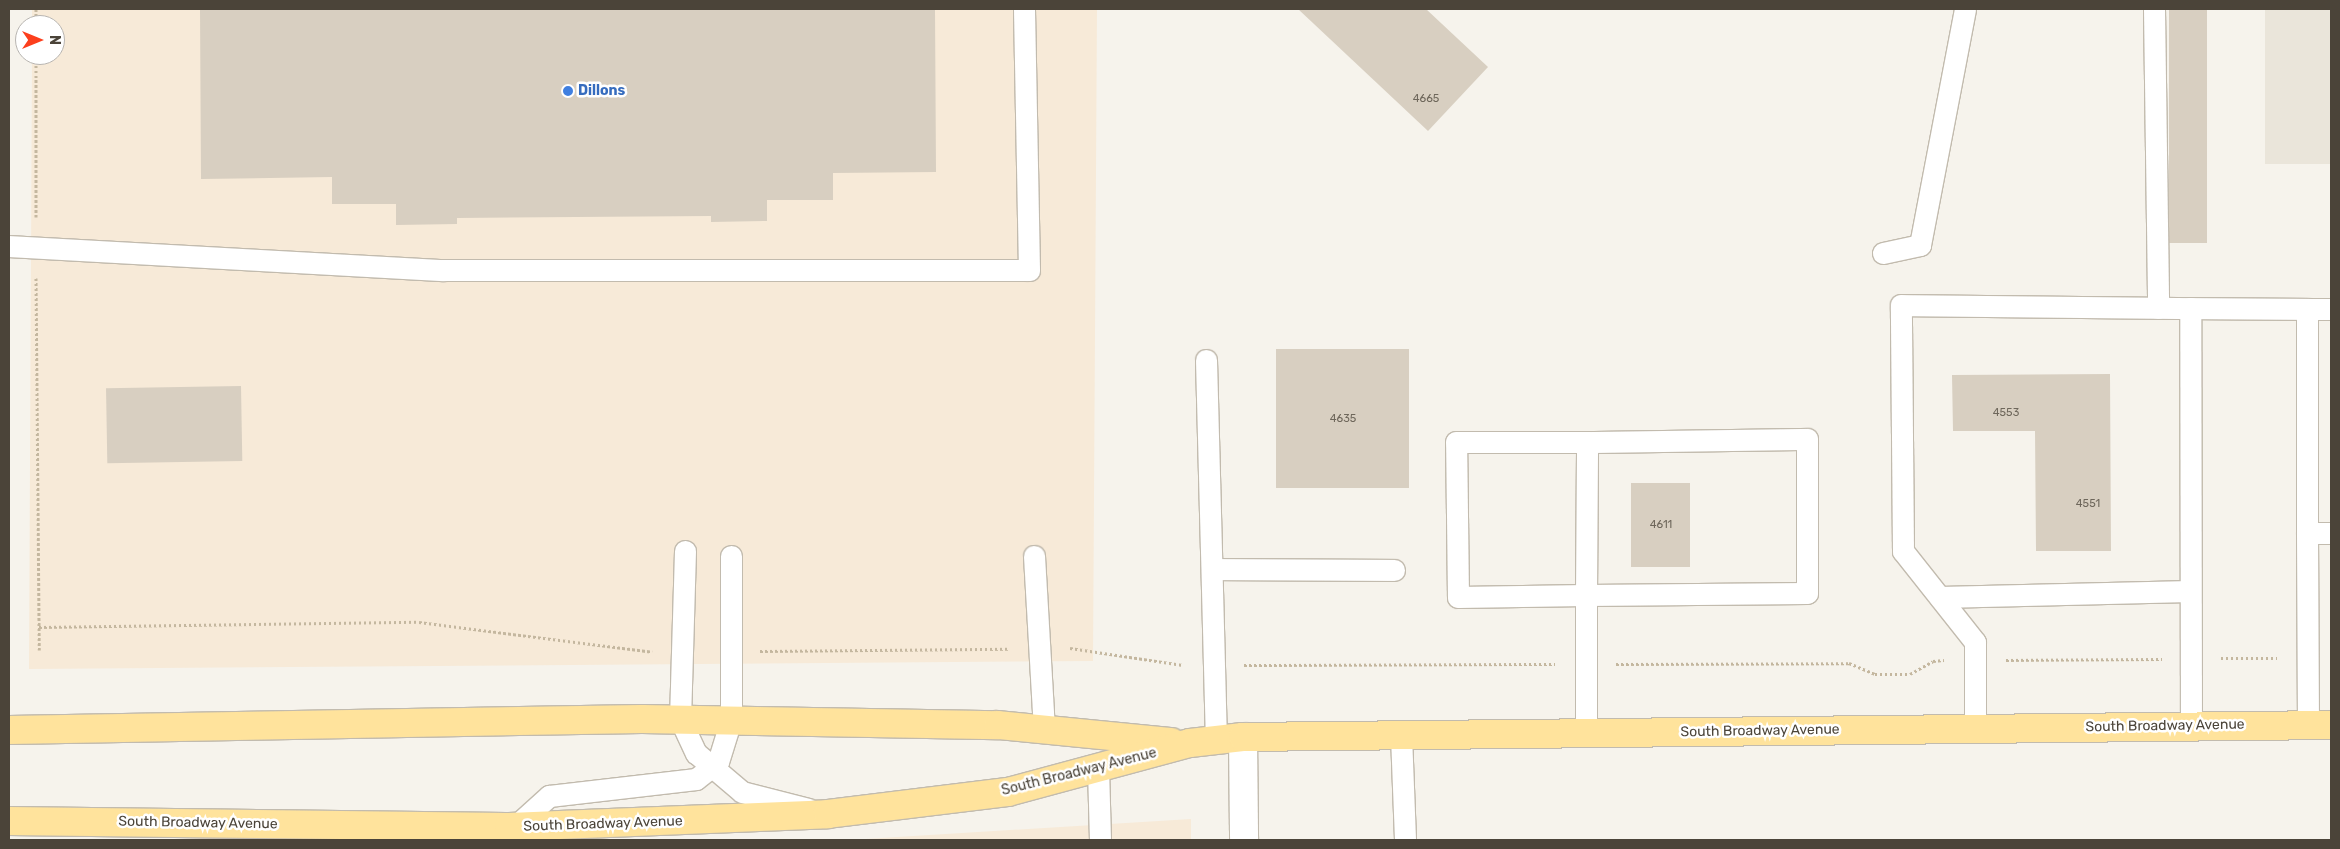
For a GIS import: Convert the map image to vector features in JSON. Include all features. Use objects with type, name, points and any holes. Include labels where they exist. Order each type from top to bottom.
[{"type":"main road","name":"South Broadway Avenue","points":[[9,730],[731,720],[1044,730],[1216,740],[1975,728],[2320,725]]},
{"type":"main road","name":"South Broadway Avenue","points":[[9,821],[509,834],[828,814],[1008,792],[1216,740]]},
{"type":"street","points":[[1216,740],[1244,840]]},
{"type":"lane","points":[[9,246],[442,270],[1028,270],[1024,9]]},
{"type":"lane","points":[[1883,253],[1920,245],[1965,9]]},
{"type":"lane","points":[[2154,9],[2158,308]]},
{"type":"lane","points":[[1975,728],[1975,642],[1903,551],[1902,305],[2331,309]]},
{"type":"lane","points":[[2190,308],[2191,726]]},
{"type":"lane","points":[[2306,309],[2307,533],[2320,725]]},
{"type":"lane","points":[[1206,360],[1216,740]]},
{"type":"lane","points":[[1807,439],[1807,593],[1458,596],[1456,442],[1587,442],[1807,439]]},
{"type":"lane","points":[[1586,734],[1587,442]]},
{"type":"lane","points":[[2307,533],[2331,533]]},
{"type":"lane","points":[[685,551],[680,720],[696,753],[742,792],[828,814]]},
{"type":"lane","points":[[509,834],[549,796],[696,779],[712,766],[728,741],[731,720],[731,556]]},
{"type":"lane","points":[[1034,556],[1044,730]]},
{"type":"lane","points":[[1212,569],[1394,570]]},
{"type":"lane","points":[[1940,597],[2190,591]]},
{"type":"lane","points":[[1401,736],[1405,840]]},
{"type":"lane","points":[[1098,768],[1100,840]]},
{"type":"path","points":[[36,65],[40,650]]},
{"type":"shaded area","points":[[32,9],[1097,9],[1093,661],[29,669],[32,65],[65,65],[65,15],[32,15]]},
{"type":"shaded area","points":[[2265,9],[2331,9],[2331,164],[2265,164]]},
{"type":"shaded area","points":[[1191,819],[1191,840],[849,840]]},
{"type":"building","name":"Dillons","points":[[200,9],[935,9],[936,172],[833,173],[833,200],[767,200],[767,221],[711,222],[711,216],[457,218],[457,224],[396,225],[396,204],[332,204],[332,177],[201,179]]},
{"type":"building","points":[[1298,9],[1426,9],[1488,67],[1428,131]]},
{"type":"building","points":[[2169,9],[2207,9],[2207,243],[2169,243]]},
{"type":"building","points":[[1276,349],[1409,349],[1409,488],[1276,488]]},
{"type":"building","points":[[2110,374],[2111,551],[2036,551],[2035,431],[1953,431],[1952,375]]},
{"type":"building","points":[[241,386],[242,461],[107,463],[106,388]]},
{"type":"building","points":[[1631,483],[1690,483],[1690,567],[1631,567]]},
{"type":"place","name":"Dillons","points":[[568,91]]}]
